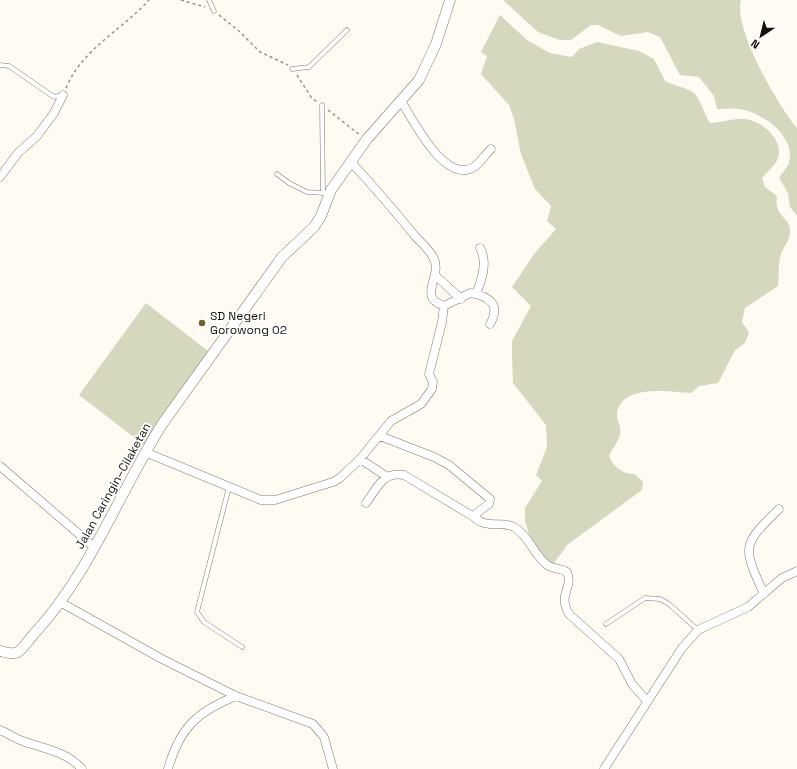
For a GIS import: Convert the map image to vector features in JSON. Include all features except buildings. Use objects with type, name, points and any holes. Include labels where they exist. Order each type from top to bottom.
[{"type":"street","name":"Jalan Caringin–Cilaketan","points":[[0,651],[10,654],[17,652],[42,626],[60,602],[94,547],[145,452],[163,423],[255,292],[282,257],[314,227],[321,216],[326,194],[367,139],[419,80],[436,44],[450,0]]},
{"type":"street","points":[[0,176],[18,153],[37,136],[54,113],[63,95]]},
{"type":"street","points":[[402,101],[438,156],[450,166],[463,171],[473,168],[491,149]]},
{"type":"street","points":[[351,162],[380,193],[434,258],[436,276],[430,290],[430,296],[435,303],[444,306],[470,293],[476,294],[486,298],[495,308],[496,315],[490,324]]},
{"type":"street","points":[[476,294],[482,277],[484,262],[483,253],[480,248]]},
{"type":"street","points":[[436,276],[461,298]]},
{"type":"street","points":[[145,452],[261,500],[275,500],[334,482],[360,459],[391,421],[420,404],[432,389],[433,382],[429,374],[442,322],[444,306]]},
{"type":"street","points":[[380,436],[434,457],[449,465],[488,497],[490,500],[489,504],[474,517]]},
{"type":"street","points":[[360,459],[386,476]]},
{"type":"street","points":[[0,466],[94,547]]},
{"type":"street","points":[[366,503],[386,476],[394,473],[404,475],[484,524],[514,527],[525,536],[546,564],[567,572],[569,582],[563,600],[569,614],[619,659],[624,665],[632,684],[647,701]]},
{"type":"street","points":[[764,594],[752,568],[748,546],[758,530],[779,509]]},
{"type":"street","points":[[606,769],[647,701],[682,648],[698,630],[748,607],[782,578],[797,571]]},
{"type":"street","points":[[60,602],[162,660],[236,696],[313,724],[320,730],[324,737],[333,769]]},
{"type":"street","points":[[168,769],[183,734],[190,723],[213,706],[236,696]]},
{"type":"street","points":[[0,730],[19,740],[65,754],[73,759],[82,769]]},
{"type":"lane","points":[[209,0],[214,11]]},
{"type":"lane","points":[[292,68],[309,68],[347,30]]},
{"type":"lane","points":[[0,66],[9,66],[54,97],[63,95]]},
{"type":"lane","points":[[277,174],[289,183],[307,192],[326,194],[322,106]]},
{"type":"lane","points":[[229,488],[197,612],[204,622],[242,647]]},
{"type":"lane","points":[[606,624],[645,598],[660,600],[669,604],[698,630]]},
{"type":"path","points":[[63,95],[80,62],[137,13],[149,0]]},
{"type":"path","points":[[181,0],[196,3],[214,11],[239,31],[260,52],[292,68],[311,97],[367,139]]},
{"type":"green space","points":[[503,0],[741,0],[740,13],[750,47],[779,103],[797,128],[797,216],[790,207],[788,193],[779,178],[789,162],[790,152],[782,135],[767,120],[748,111],[736,109],[717,109],[714,96],[699,77],[680,75],[660,37],[648,32],[621,36],[598,25],[591,25],[571,40],[560,40],[538,32]]},
{"type":"green space","points":[[500,15],[527,40],[550,53],[572,57],[579,49],[597,42],[639,51],[654,59],[665,81],[694,93],[710,123],[744,119],[751,120],[764,127],[770,132],[778,144],[779,151],[778,158],[775,163],[762,178],[765,187],[777,196],[777,208],[787,221],[790,229],[788,241],[780,258],[778,286],[745,308],[742,322],[749,333],[745,343],[735,350],[718,383],[699,386],[691,393],[648,391],[637,393],[628,397],[621,403],[617,413],[620,434],[609,456],[616,467],[626,473],[635,474],[643,482],[642,490],[567,545],[552,566],[543,562],[531,541],[525,521],[525,508],[542,481],[536,475],[547,447],[546,425],[513,383],[512,341],[531,306],[512,287],[534,254],[556,229],[547,221],[551,206],[535,189],[521,154],[514,119],[509,105],[481,74],[487,56],[481,52]]},
{"type":"green space","points":[[146,303],[208,351],[144,445],[79,395]]},
{"type":"place","name":"SD Negeri Gorowong 02","points":[[202,323]]}]
